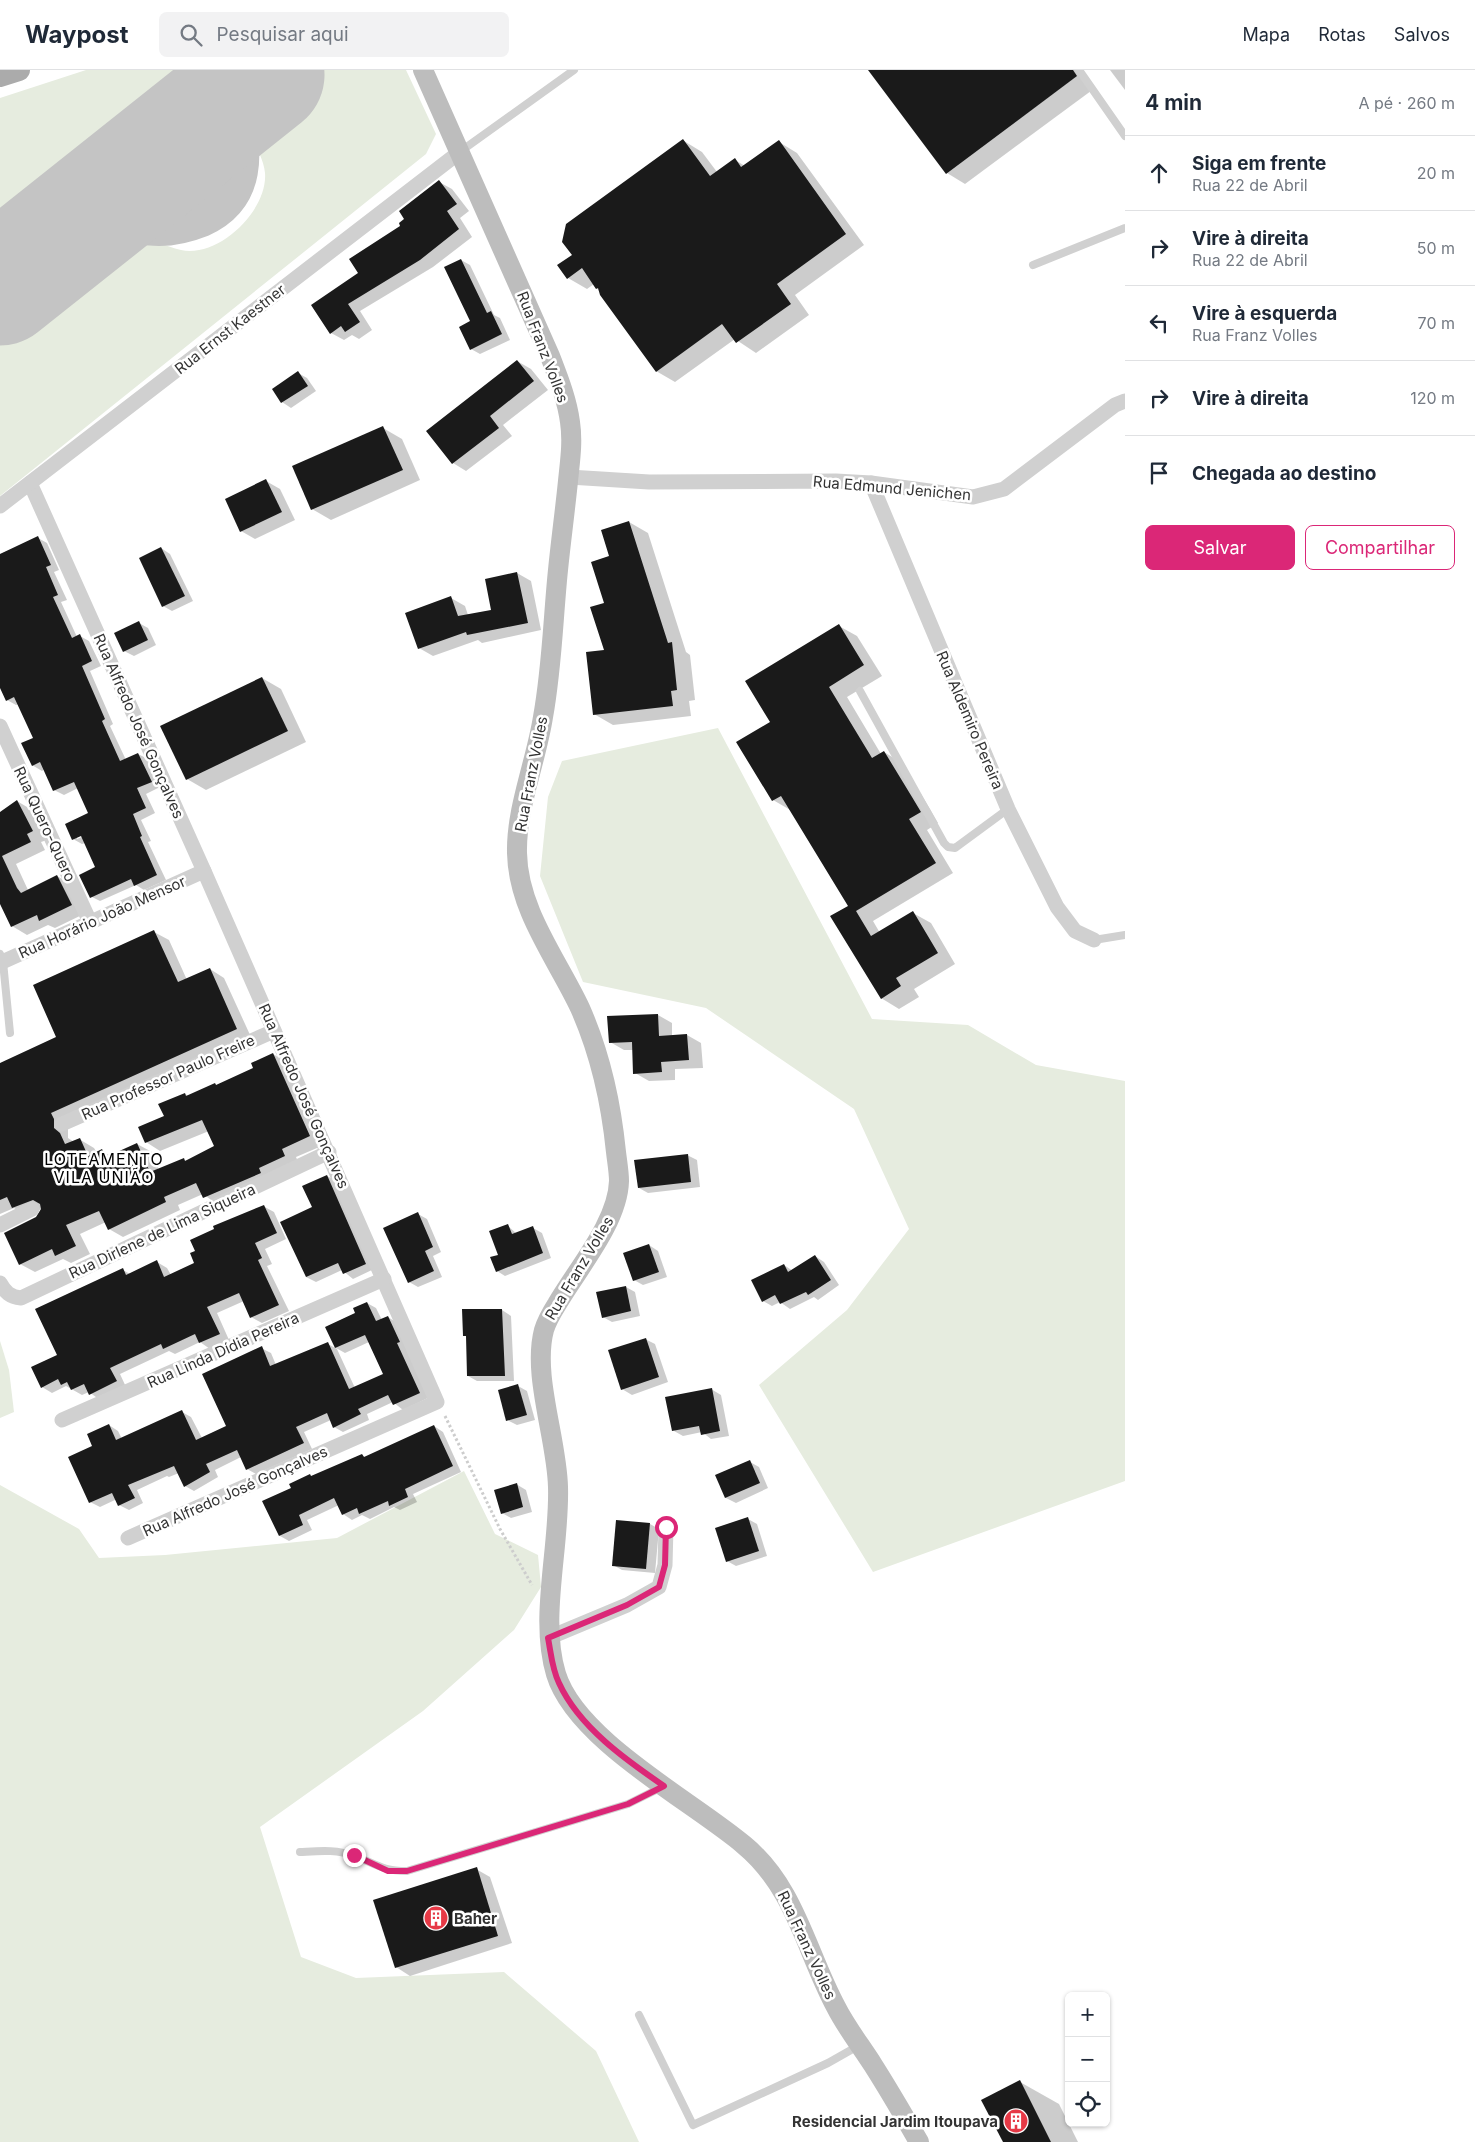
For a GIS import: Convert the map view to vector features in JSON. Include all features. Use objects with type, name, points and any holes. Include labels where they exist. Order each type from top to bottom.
[{"type":"main road","points":[[0,76],[20,70]]},
{"type":"street","name":"Rua Franz Volles","points":[[423,70],[461,151],[563,390],[571,424],[572,448],[547,693],[520,822],[517,855],[522,886],[533,918],[581,1011],[599,1058],[609,1102],[619,1181],[615,1205],[603,1230],[545,1325],[541,1346],[544,1384],[558,1482],[558,1530],[548,1638],[558,1682],[570,1702],[608,1742],[636,1767],[747,1847],[774,1876],[791,1904],[837,2010],[919,2142]]},
{"type":"street","name":"Rua Ernst Kaestner","points":[[0,506],[461,151]]},
{"type":"street","name":"Rua Edmund Jenichen","points":[[569,477],[650,482],[806,480],[871,483],[973,497],[1004,489],[1115,405],[1125,401]]},
{"type":"street","name":"Rua Alfredo José Gonçalves","points":[[30,483],[204,871],[437,1402],[128,1538]]},
{"type":"street","name":"Rua Aldemiro Pereira","points":[[871,483],[1008,809],[1057,907],[1075,931],[1094,940]]},
{"type":"street","name":"Rua Quero-Quero","points":[[0,726],[90,922]]},
{"type":"street","name":"Rua Horário João Mensor","points":[[1,960],[204,871]]},
{"type":"street","name":"Rua Professor Paulo Freire","points":[[62,1124],[274,1031]]},
{"type":"street","name":"Rua Dirlene de Lima Siqueira","points":[[0,1283],[3,1289],[12,1297],[20,1298],[328,1152]]},
{"type":"street","points":[[0,1225],[32,1209]]},
{"type":"street","name":"Rua Linda Dídia Pereira","points":[[62,1420],[384,1279]]},
{"type":"street","points":[[548,1638],[627,1605],[659,1587],[665,1565],[666,1527]]},
{"type":"lane","points":[[461,151],[574,70]]},
{"type":"lane","points":[[1079,70],[1125,136]]},
{"type":"lane","points":[[1033,265],[1125,228]]},
{"type":"lane","points":[[860,691],[944,843],[948,847],[955,848],[1008,809]]},
{"type":"lane","points":[[1094,940],[1125,935]]},
{"type":"lane","points":[[1,960],[10,1033]]},
{"type":"lane","points":[[300,1852],[332,1850],[354,1855],[388,1871],[407,1871],[628,1804],[664,1786]]},
{"type":"lane","points":[[639,2015],[693,2125],[828,2063],[860,2045]]},
{"type":"path","points":[[437,1402],[456,1436],[500,1529],[527,1579]]},
{"type":"shaded area","points":[[86,70],[208,70],[0,233],[0,98]]},
{"type":"shaded area","points":[[272,70],[406,70],[436,134],[426,154],[0,496],[0,337],[125,238],[139,238],[181,250],[196,251],[211,247],[225,239],[238,228],[250,216],[264,187],[264,168],[254,137],[296,101]]},
{"type":"shaded area","points":[[718,728],[872,1019],[968,1025],[1036,1065],[1125,1081],[1125,1481],[873,1572],[759,1385],[847,1310],[909,1229],[854,1109],[706,1008],[583,982],[540,876],[548,797],[562,761]]},
{"type":"shaded area","points":[[0,1341],[9,1370],[14,1412],[0,1418]]},
{"type":"shaded area","points":[[464,1471],[495,1534],[538,1555],[541,1587],[514,1630],[423,1711],[260,1827],[301,1957],[356,1978],[504,1972],[596,2051],[639,2142],[0,2142],[0,1485],[79,1529],[99,1558],[165,1555],[337,1538]]},
{"type":"building","points":[[868,70],[1073,70],[1077,76],[946,174]]},
{"type":"building","points":[[683,139],[710,176],[735,158],[741,167],[779,140],[846,234],[777,284],[791,304],[736,343],[722,324],[656,372],[582,268],[567,279],[557,265],[572,255],[562,242],[566,224]]},
{"type":"building","points":[[439,180],[457,204],[447,211],[459,229],[420,260],[348,304],[360,322],[345,332],[341,326],[330,334],[311,305],[358,273],[349,259],[400,226],[399,223],[404,219],[399,211]]},
{"type":"building","points":[[461,259],[487,313],[491,311],[502,334],[470,350],[459,327],[470,321],[444,267]]},
{"type":"building","points":[[517,360],[534,381],[490,416],[499,428],[452,464],[426,431]]},
{"type":"building","points":[[298,371],[308,386],[281,403],[272,389]]},
{"type":"building","points":[[383,426],[403,470],[311,510],[292,466]]},
{"type":"building","points":[[266,479],[282,512],[240,532],[225,499]]},
{"type":"building","points":[[629,521],[668,643],[672,642],[677,690],[671,691],[673,706],[593,715],[586,652],[604,650],[590,607],[604,603],[591,562],[609,556],[601,530]]},
{"type":"building","points":[[38,536],[51,565],[46,567],[58,595],[53,597],[72,638],[80,634],[92,661],[82,666],[105,719],[102,721],[120,761],[138,753],[152,782],[137,788],[146,808],[133,814],[142,836],[140,837],[157,875],[134,886],[131,879],[90,898],[79,875],[95,867],[81,836],[72,840],[65,824],[88,813],[74,782],[53,791],[40,762],[32,766],[21,743],[33,738],[14,697],[6,701],[0,688],[0,554]]},
{"type":"building","points":[[161,547],[185,596],[162,607],[139,558]]},
{"type":"building","points":[[517,572],[528,623],[467,635],[466,632],[418,649],[405,613],[451,596],[458,616],[491,610],[485,579]]},
{"type":"building","points":[[139,621],[148,640],[123,652],[114,633]]},
{"type":"building","points":[[839,624],[864,665],[829,687],[872,758],[884,751],[912,797],[921,812],[909,819],[936,863],[856,911],[871,936],[913,911],[938,953],[896,978],[901,986],[881,999],[830,916],[848,906],[781,796],[772,801],[736,742],[770,722],[745,681]]},
{"type":"building","points":[[262,677],[288,731],[186,780],[160,726]]},
{"type":"building","points":[[17,800],[33,831],[27,834],[31,842],[2,856],[17,888],[21,893],[57,875],[72,905],[39,921],[37,915],[11,927],[0,904],[0,812]]},
{"type":"building","points":[[154,930],[178,982],[210,968],[237,1029],[51,1113],[54,1119],[54,1128],[60,1133],[65,1144],[80,1138],[88,1156],[102,1149],[106,1157],[137,1143],[150,1172],[184,1158],[185,1161],[214,1146],[202,1120],[145,1143],[138,1127],[164,1116],[158,1104],[185,1093],[186,1096],[215,1083],[216,1085],[253,1068],[251,1063],[273,1053],[310,1136],[282,1149],[285,1156],[259,1168],[261,1173],[203,1198],[196,1183],[164,1197],[166,1202],[108,1230],[99,1211],[66,1225],[76,1246],[55,1256],[52,1249],[19,1265],[4,1233],[36,1217],[41,1209],[40,1204],[33,1200],[12,1208],[7,1197],[0,1200],[0,1063],[56,1037],[33,985]]},
{"type":"building","points":[[658,1014],[659,1036],[687,1034],[689,1060],[661,1062],[662,1072],[633,1074],[632,1042],[609,1043],[607,1016]]},
{"type":"building","points":[[688,1154],[691,1182],[638,1188],[634,1160]]},
{"type":"building","points":[[327,1175],[366,1264],[343,1274],[338,1263],[306,1277],[280,1222],[312,1207],[302,1186]]},
{"type":"building","points":[[264,1205],[277,1233],[255,1243],[262,1258],[258,1260],[279,1305],[250,1318],[239,1293],[207,1307],[220,1334],[199,1343],[195,1334],[163,1349],[161,1344],[110,1368],[117,1381],[89,1395],[84,1384],[71,1390],[67,1382],[61,1385],[58,1379],[41,1388],[31,1367],[57,1355],[35,1309],[123,1268],[126,1275],[157,1260],[164,1277],[194,1263],[190,1253],[195,1251],[190,1240],[214,1229],[213,1226]]},
{"type":"building","points":[[418,1212],[433,1247],[425,1251],[434,1271],[408,1283],[383,1228]]},
{"type":"building","points":[[508,1224],[512,1234],[533,1226],[543,1253],[496,1272],[490,1257],[498,1255],[489,1231]]},
{"type":"building","points":[[649,1244],[659,1272],[633,1281],[623,1253]]},
{"type":"building","points":[[815,1255],[831,1280],[808,1295],[806,1292],[780,1304],[775,1295],[762,1302],[751,1280],[784,1264],[788,1272]]},
{"type":"building","points":[[626,1286],[631,1311],[602,1318],[596,1292]]},
{"type":"building","points":[[367,1302],[376,1321],[388,1316],[400,1342],[397,1343],[420,1393],[393,1405],[388,1395],[358,1409],[361,1414],[333,1428],[327,1413],[296,1427],[304,1443],[246,1470],[237,1450],[206,1464],[210,1472],[184,1487],[174,1466],[128,1485],[135,1498],[118,1506],[112,1493],[89,1503],[68,1457],[92,1446],[87,1434],[109,1424],[116,1440],[182,1410],[196,1440],[226,1426],[202,1374],[262,1346],[270,1366],[328,1342],[349,1389],[383,1374],[365,1335],[335,1348],[325,1327],[355,1313],[353,1308]]},
{"type":"building","points":[[462,1309],[502,1309],[505,1376],[467,1376],[466,1336],[463,1336]]},
{"type":"building","points":[[646,1338],[659,1377],[621,1390],[608,1350]]},
{"type":"building","points":[[518,1384],[527,1415],[506,1421],[498,1390]]},
{"type":"building","points":[[712,1388],[720,1431],[701,1435],[699,1426],[672,1431],[665,1397]]},
{"type":"building","points":[[434,1425],[453,1466],[405,1489],[408,1497],[389,1506],[388,1501],[359,1514],[357,1508],[342,1515],[334,1498],[299,1515],[303,1525],[279,1536],[262,1501],[291,1488],[289,1484],[310,1474],[311,1476],[362,1454],[364,1457]]},
{"type":"building","points":[[750,1460],[760,1483],[725,1498],[715,1475]]},
{"type":"building","points":[[517,1483],[523,1507],[501,1514],[494,1490]]},
{"type":"building","points":[[748,1517],[759,1551],[726,1562],[715,1528]]},
{"type":"building","points":[[616,1520],[650,1523],[646,1569],[612,1566]]},
{"type":"building","name":"Baher","points":[[477,1867],[498,1936],[395,1968],[373,1900]]},
{"type":"building","name":"Residencial Jardim Itoupava","points":[[1020,2080],[1051,2142],[1003,2142],[981,2100]]},
{"type":"taxiway","points":[[59,238],[92,219],[110,216],[150,221],[169,221],[199,213],[214,204],[225,192],[231,180],[234,165],[234,134],[229,102]]},
{"type":"runway","points":[[0,285],[264,75]]},
{"type":"place","name":"Baher","points":[[436,1918]]},
{"type":"place","name":"Residencial Jardim Itoupava","points":[[1016,2121]]},
{"type":"district","name":"LOTEAMENTO VILA UNIÃO","points":[[104,1168]]},
{"type":"route","points":[[354,1855],[388,1871],[407,1871],[628,1804],[664,1786],[636,1767],[608,1742],[570,1702],[558,1682],[548,1638],[627,1605],[659,1587],[665,1565],[666,1527]]}]
